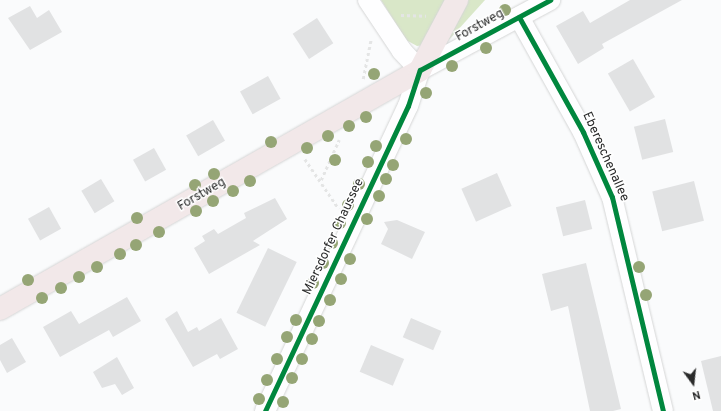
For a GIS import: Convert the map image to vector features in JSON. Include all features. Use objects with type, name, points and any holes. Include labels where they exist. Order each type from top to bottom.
[{"type":"main road","name":"Miersdorfer Chaussee","points":[[420,70],[453,9]]},
{"type":"main road","name":"Forstweg","points":[[0,309],[420,70]]},
{"type":"street","name":"Forstweg","points":[[420,70],[550,0]]},
{"type":"street","points":[[372,14],[420,70]]},
{"type":"street","name":"Ebereschenallee","points":[[520,17],[583,132],[618,214],[662,411]]},
{"type":"street","name":"Miersdorfer Chaussee","points":[[265,411],[408,106],[420,70]]},
{"type":"path","points":[[361,83],[372,14],[453,9]]},
{"type":"path","points":[[321,180],[340,137]]},
{"type":"path","points":[[302,155],[321,180],[340,210]]},
{"type":"green space","points":[[381,0],[485,0],[447,42],[417,46],[406,40]]},
{"type":"building","points":[[630,0],[682,0],[602,44],[604,48],[578,64],[556,26],[583,11],[590,23]]},
{"type":"building","points":[[30,6],[37,18],[49,10],[62,32],[30,50],[8,18]]},
{"type":"building","points":[[317,18],[333,43],[309,59],[293,34]]},
{"type":"building","points":[[633,59],[655,97],[630,112],[608,74]]},
{"type":"building","points":[[268,76],[281,99],[253,114],[240,92]]},
{"type":"building","points":[[665,119],[673,152],[642,160],[634,127]]},
{"type":"building","points":[[213,120],[225,141],[198,156],[186,136]]},
{"type":"building","points":[[154,148],[166,170],[145,182],[133,160]]},
{"type":"building","points":[[497,173],[512,206],[476,222],[461,189]]},
{"type":"building","points":[[101,179],[114,201],[95,213],[81,191]]},
{"type":"building","points":[[694,181],[704,221],[662,231],[652,191]]},
{"type":"building","points":[[275,198],[287,219],[253,241],[260,245],[209,274],[194,248],[205,241],[202,236],[214,229],[218,234],[246,218],[244,213]]},
{"type":"building","points":[[585,200],[592,229],[563,236],[556,207]]},
{"type":"building","points":[[49,207],[61,229],[40,241],[28,219]]},
{"type":"building","points":[[397,220],[425,232],[412,259],[381,244],[388,229],[384,222]]},
{"type":"building","points":[[268,248],[297,262],[265,327],[236,313]]},
{"type":"building","points":[[586,263],[621,409],[613,411],[590,411],[568,306],[551,311],[542,274]]},
{"type":"building","points":[[127,297],[141,321],[113,337],[109,330],[60,357],[43,327],[71,311],[79,324]]},
{"type":"building","points":[[177,311],[188,332],[197,327],[199,331],[221,318],[238,349],[220,359],[217,354],[193,367],[165,319]]},
{"type":"building","points":[[411,318],[441,331],[433,350],[403,337]]},
{"type":"building","points":[[12,338],[26,362],[7,373],[0,360],[0,345]]},
{"type":"building","points":[[371,345],[404,359],[393,386],[360,372]]},
{"type":"building","points":[[721,356],[721,411],[713,411],[701,361]]},
{"type":"building","points":[[117,357],[134,388],[122,395],[115,384],[102,388],[93,372]]},
{"type":"cycle path","points":[[265,411],[408,106],[420,70],[550,0]]},
{"type":"cycle path","points":[[519,17],[583,132],[612,197],[663,411]]}]
